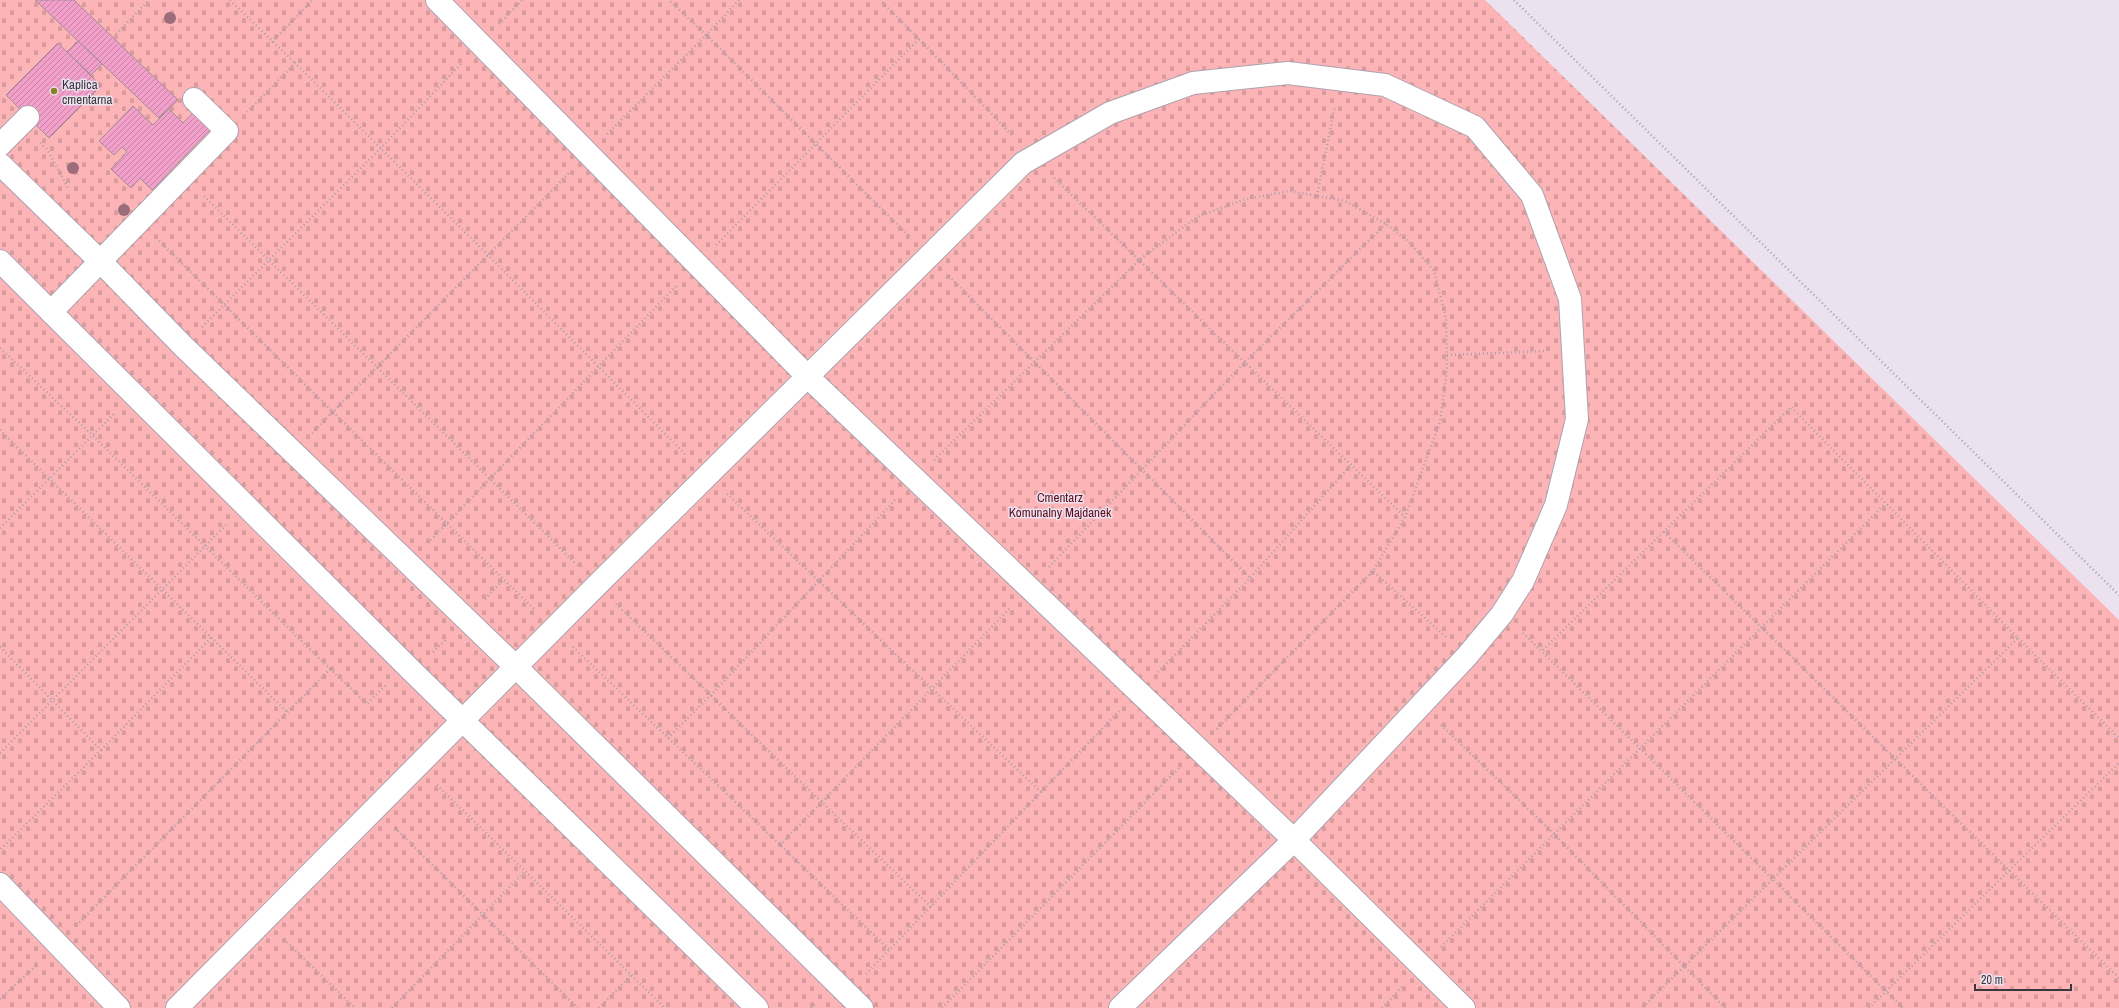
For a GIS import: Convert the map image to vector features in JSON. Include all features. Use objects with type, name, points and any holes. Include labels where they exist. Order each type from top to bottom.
[{"type":"street","points":[[437,0],[808,377],[1294,840],[1464,1008]]},
{"type":"street","points":[[177,1008],[597,585],[1023,162],[1110,113],[1193,83],[1288,73],[1385,86],[1475,127],[1532,195],[1570,299],[1577,418],[1556,505],[1523,581],[1502,614],[1467,656],[1294,840],[1120,1008]]},
{"type":"street","points":[[51,312],[228,131],[194,100]]},
{"type":"street","points":[[0,145],[24,121]]},
{"type":"street","points":[[0,164],[101,262],[183,346],[516,666],[854,1001]]},
{"type":"street","points":[[0,261],[405,664],[757,1008]]},
{"type":"street","points":[[0,884],[59,944],[118,1008]]},
{"type":"path","points":[[116,34],[149,0]]},
{"type":"path","points":[[230,0],[488,255],[708,476],[1042,792]]},
{"type":"path","points":[[272,42],[313,0]]},
{"type":"path","points":[[183,346],[380,149],[522,0]]},
{"type":"path","points":[[669,0],[929,256],[1250,578]]},
{"type":"path","points":[[294,452],[739,0]]},
{"type":"path","points":[[880,0],[1034,157],[1405,517]]},
{"type":"path","points":[[1514,0],[2119,595]]},
{"type":"path","points":[[408,563],[697,264],[817,145],[919,39]]},
{"type":"path","points":[[228,131],[295,63]]},
{"type":"path","points":[[1317,196],[1340,80]]},
{"type":"path","points":[[24,121],[47,149],[70,192]]},
{"type":"path","points":[[184,176],[710,696],[931,907]]},
{"type":"path","points":[[668,738],[819,582],[915,479],[1139,260],[1197,217],[1246,199],[1290,191],[1345,201],[1386,224],[1410,243],[1434,271],[1446,318],[1447,370],[1440,422],[1405,517],[1373,571],[942,1008]]},
{"type":"path","points":[[139,221],[554,628],[890,950]]},
{"type":"path","points":[[780,845],[1246,362],[1386,224]]},
{"type":"path","points":[[0,348],[92,435],[367,704],[405,664]]},
{"type":"path","points":[[1447,355],[1573,349]]},
{"type":"path","points":[[0,528],[134,395]]},
{"type":"path","points":[[1543,650],[1791,407],[2018,638],[2119,738]]},
{"type":"path","points":[[0,430],[162,591],[287,712]]},
{"type":"path","points":[[854,1001],[890,950],[1138,692],[1250,578],[1352,465]]},
{"type":"path","points":[[1382,1008],[1639,749],[1886,504]]},
{"type":"path","points":[[0,753],[162,591],[245,505]]},
{"type":"path","points":[[1664,532],[2119,978]]},
{"type":"path","points":[[1373,571],[1467,656]]},
{"type":"path","points":[[1502,614],[1543,650],[1639,749],[1903,1008]]},
{"type":"path","points":[[0,850],[211,638]]},
{"type":"path","points":[[1642,1008],[2018,638]]},
{"type":"path","points":[[0,647],[52,702],[101,750]]},
{"type":"path","points":[[0,999],[59,944],[330,669]]},
{"type":"path","points":[[1420,705],[1554,834],[1725,1008]]},
{"type":"path","points":[[1869,1008],[2119,763]]},
{"type":"path","points":[[417,765],[665,1008]]},
{"type":"path","points":[[374,808],[578,1008]]},
{"type":"path","points":[[392,1008],[525,871]]},
{"type":"path","points":[[264,919],[355,1008]]},
{"type":"path","points":[[599,1008],[631,975]]},
{"type":"green space","name":"Cmentarz Komunalny Majdanek","points":[[0,0],[1485,0],[2119,620],[2119,1008],[0,1008]]},
{"type":"building","points":[[35,0],[74,0],[178,100],[159,118]]},
{"type":"building","points":[[78,41],[102,64],[91,75],[67,52]]},
{"type":"building","name":"Kaplica cmentarna","points":[[58,43],[101,86],[49,138],[6,95]]},
{"type":"building","points":[[133,106],[153,125],[169,109],[183,123],[193,113],[210,130],[152,190],[140,178],[131,188],[111,169],[127,152],[122,147],[114,155],[99,141]]},
{"type":"place","name":"Kaplica cmentarna","points":[[54,91]]}]
